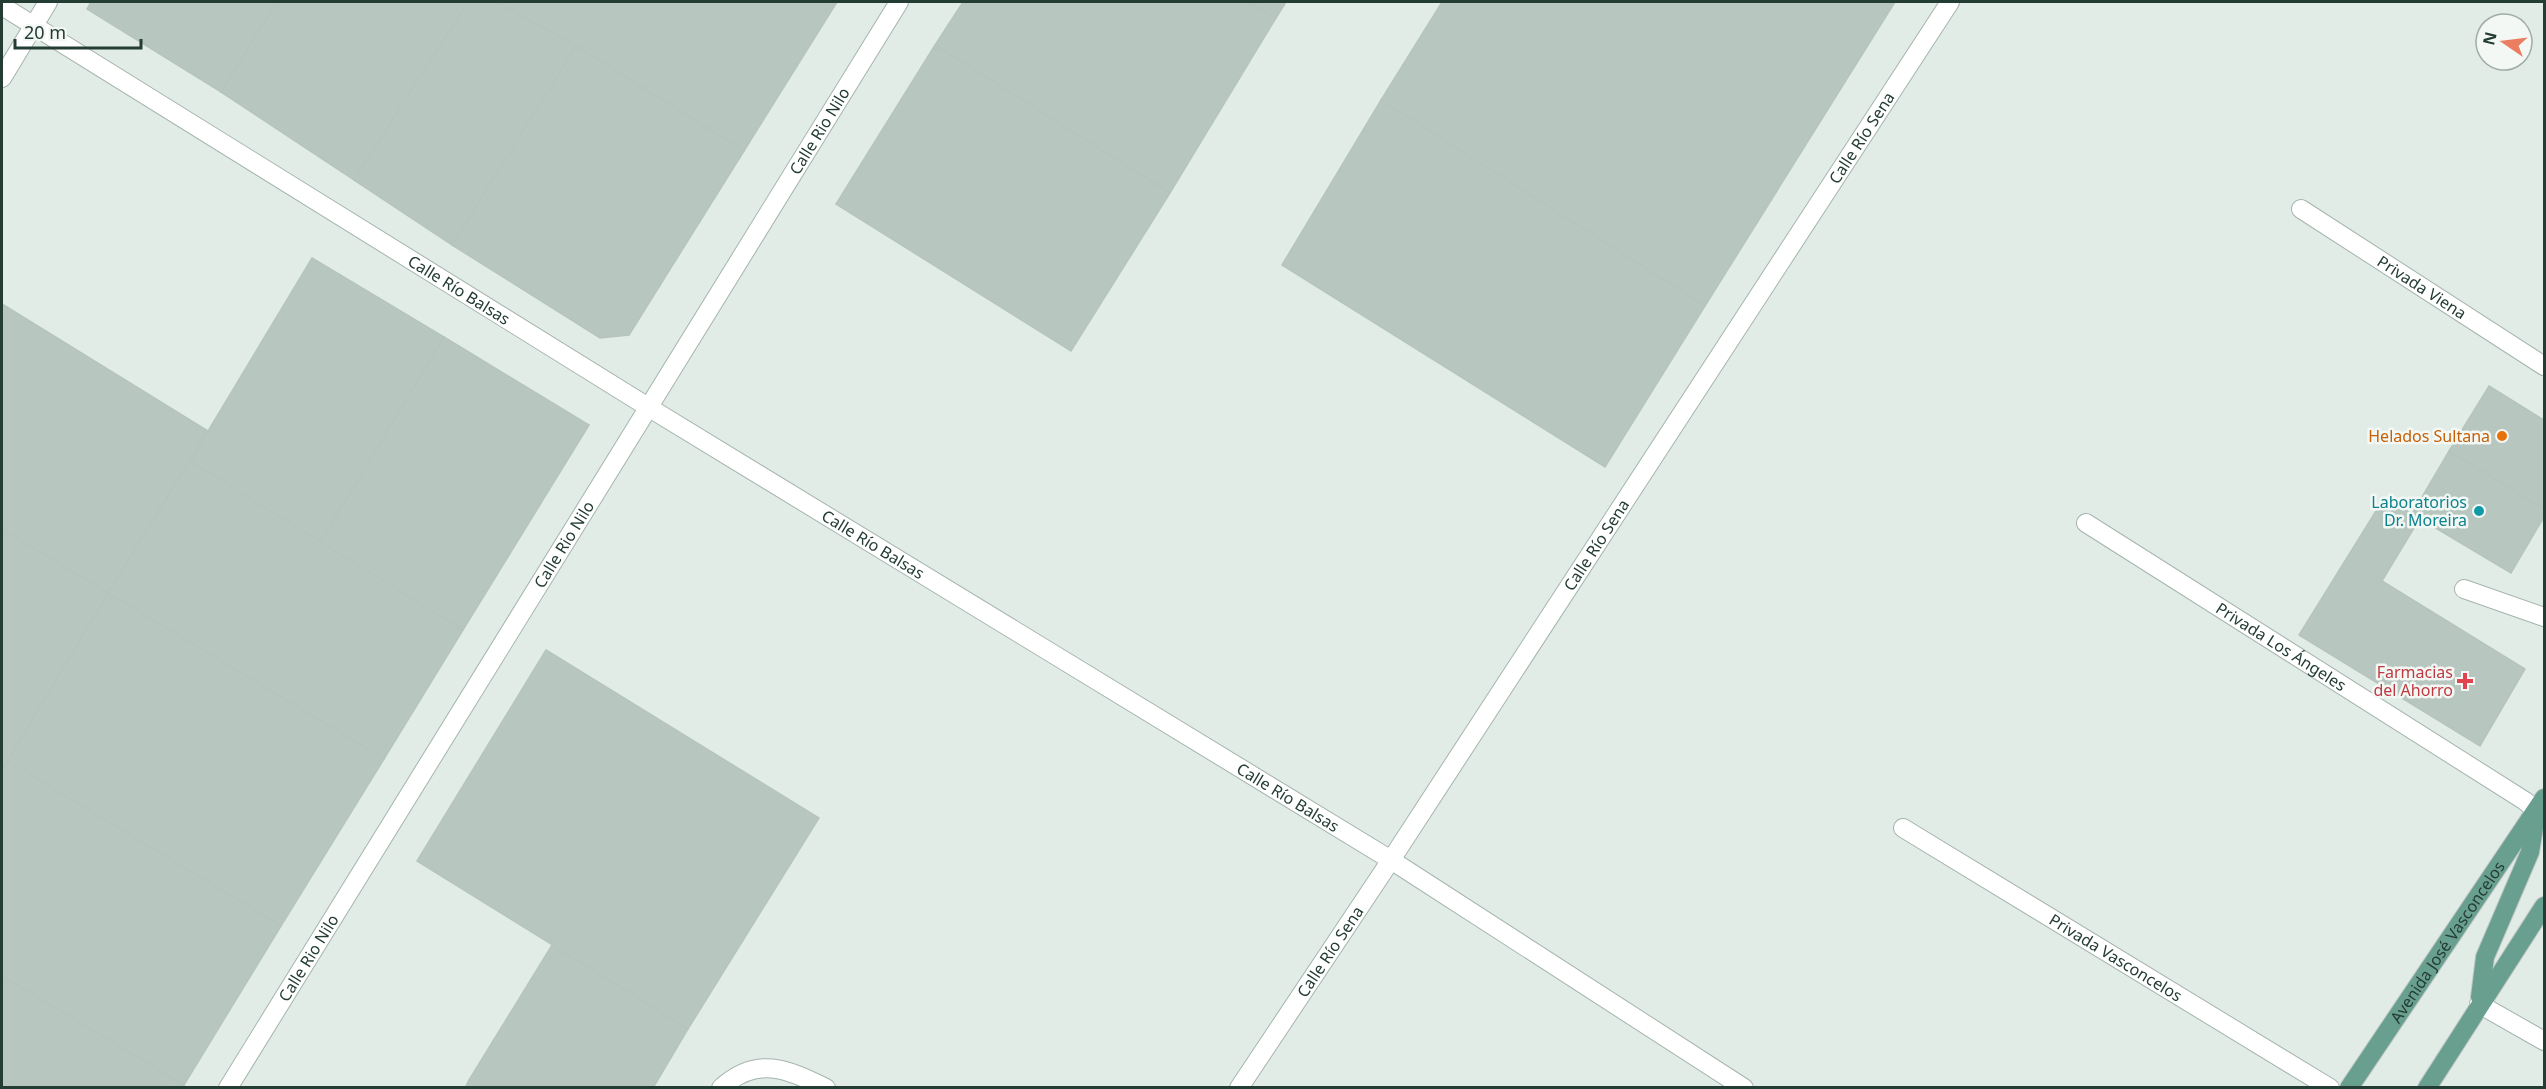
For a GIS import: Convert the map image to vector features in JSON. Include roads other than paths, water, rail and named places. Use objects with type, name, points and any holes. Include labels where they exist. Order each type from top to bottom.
[{"type":"main road","points":[[2479,1004],[2485,957],[2530,852],[2541,805]]},
{"type":"main road","name":"Avenida José Vasconcelos","points":[[2349,1088],[2541,805]]},
{"type":"main road","points":[[2427,1088],[2544,906]]},
{"type":"street","points":[[2,78],[48,2]]},
{"type":"street","name":"Calle Rio Nilo","points":[[228,1088],[899,2]]},
{"type":"street","name":"Calle Río Sena","points":[[1239,1088],[1391,860],[1950,2]]},
{"type":"street","name":"Calle Río Balsas","points":[[2,6],[648,407],[1391,860],[1744,1088]]},
{"type":"street","name":"Privada Viena","points":[[2301,209],[2544,366]]},
{"type":"street","name":"Privada Los Ángeles","points":[[2086,523],[2525,801],[2541,805]]},
{"type":"street","points":[[2464,590],[2544,617]]},
{"type":"street","name":"Privada Vasconcelos","points":[[1903,828],[2330,1088]]},
{"type":"street","points":[[2479,1004],[2544,1041]]},
{"type":"street","points":[[721,1088],[733,1076],[771,1066],[792,1071],[826,1088]]},
{"type":"place","name":"Helados Sultana","points":[[2502,436]]},
{"type":"place","name":"Laboratorios Dr. Moreira","points":[[2479,511]]},
{"type":"place","name":"Farmacias del Ahorro","points":[[2465,681]]}]
